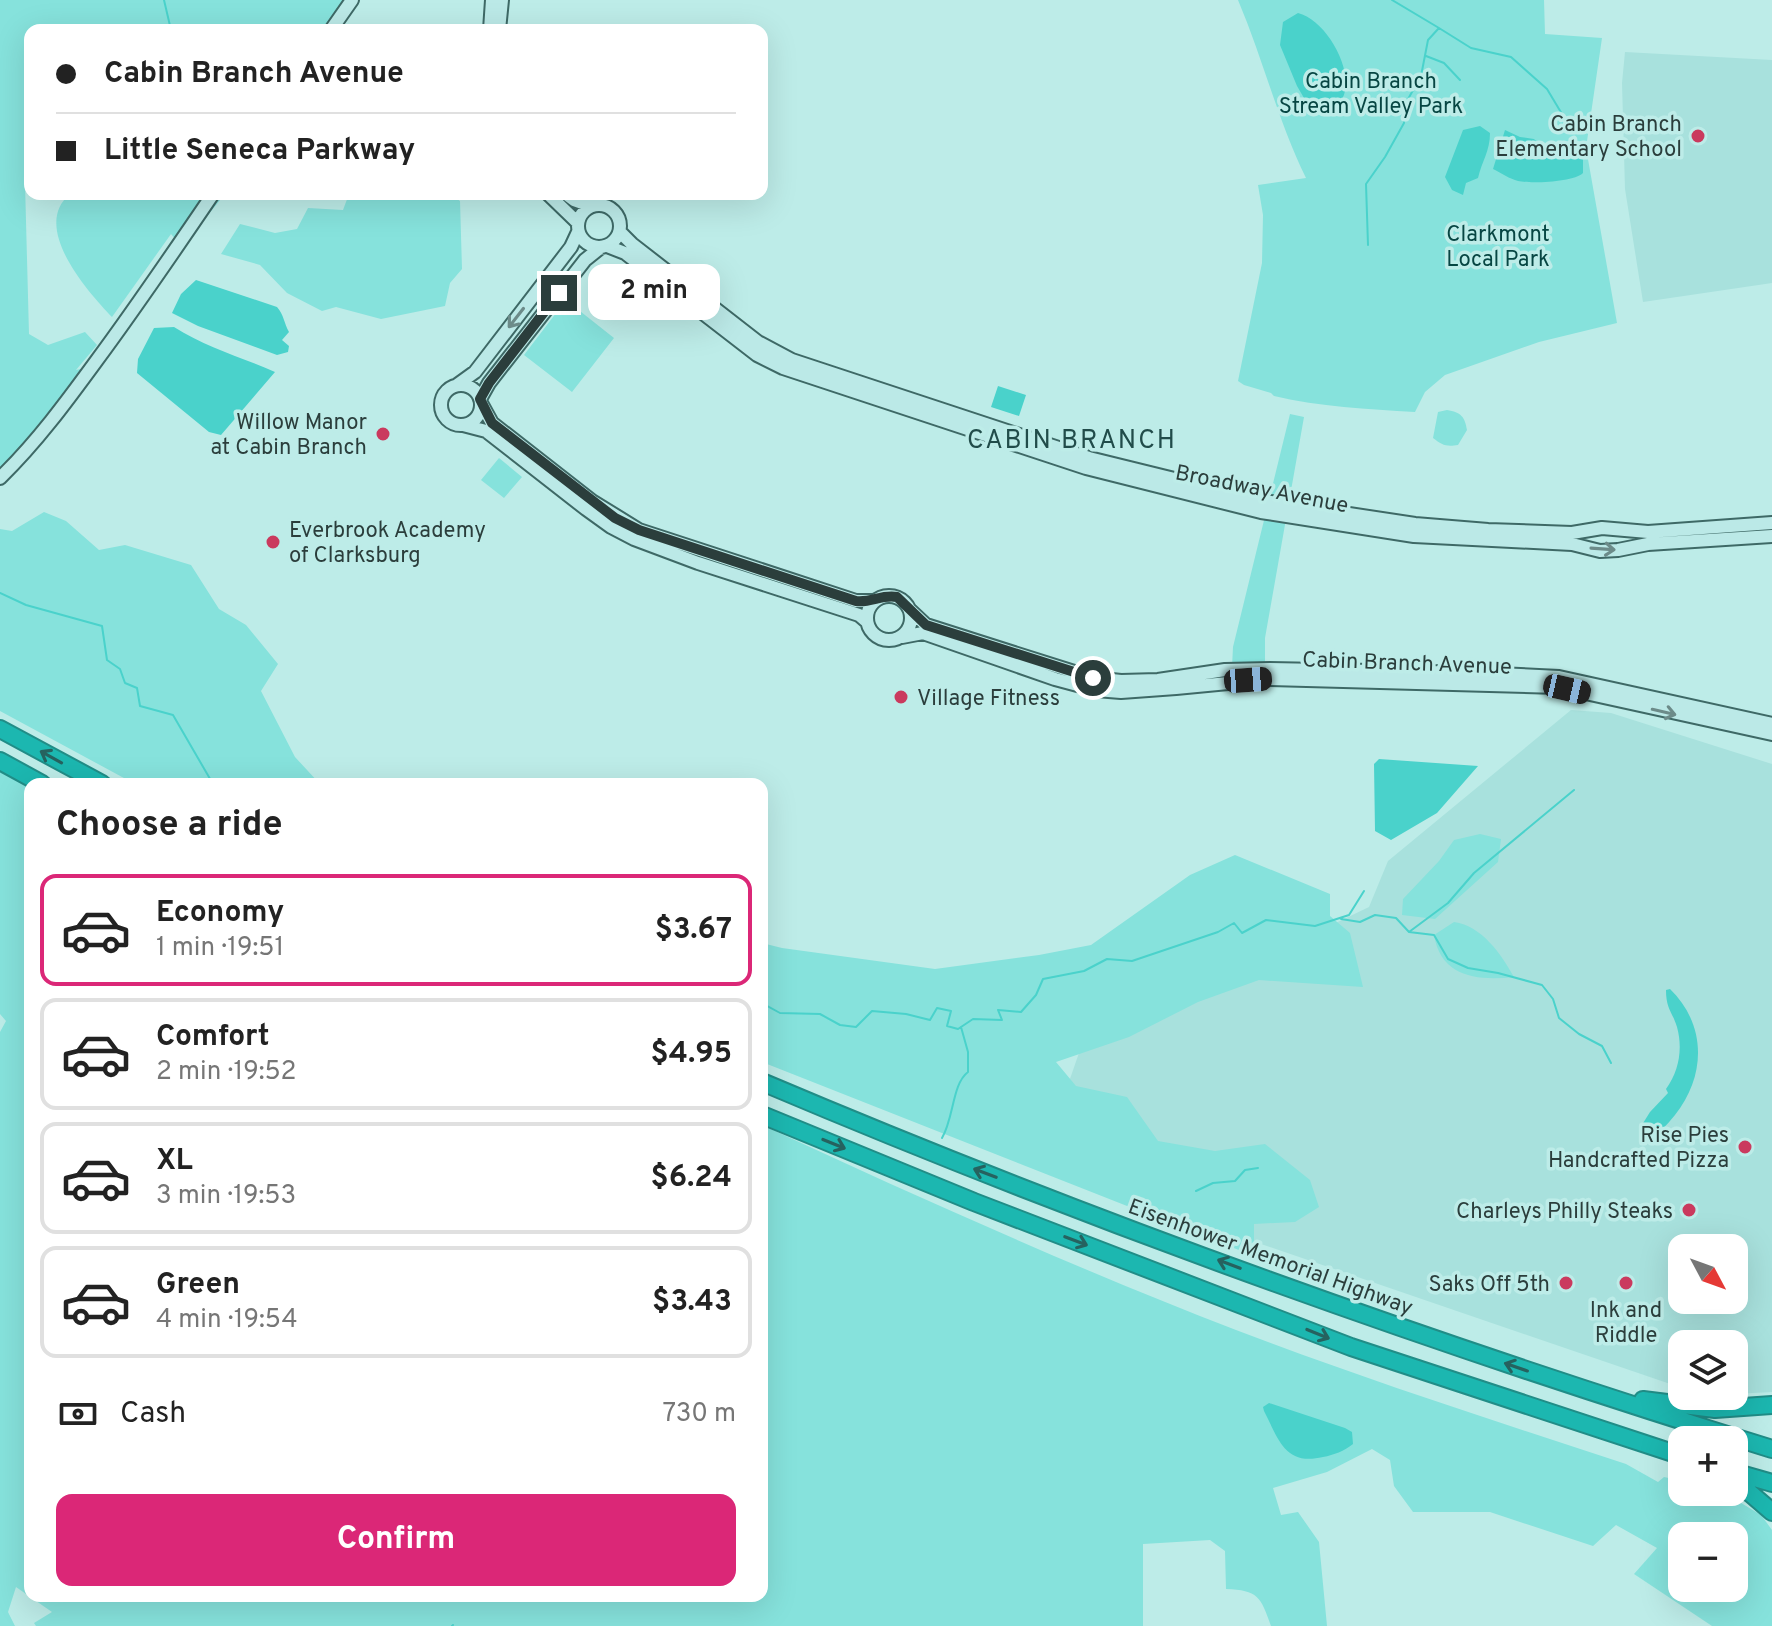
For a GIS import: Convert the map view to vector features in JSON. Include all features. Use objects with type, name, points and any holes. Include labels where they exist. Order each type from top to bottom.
[{"type":"highway","points":[[0,729],[91,778]]},
{"type":"highway","points":[[0,761],[31,778]]},
{"type":"highway","name":"Eisenhower Memorial Highway","points":[[768,1085],[924,1150],[1400,1327],[1589,1392],[1772,1449]]},
{"type":"highway","points":[[768,1117],[988,1207],[1351,1347],[1668,1452]]},
{"type":"highway","points":[[1589,1392],[1674,1406],[1715,1409],[1772,1405]]},
{"type":"highway","points":[[1576,1422],[1668,1458]]},
{"type":"highway","points":[[1748,1476],[1772,1483]]},
{"type":"highway","points":[[1748,1492],[1772,1512]]},
{"type":"street","points":[[335,24],[352,0]]},
{"type":"street","points":[[490,24],[492,0]]},
{"type":"street","points":[[500,24],[502,0]]},
{"type":"street","points":[[0,478],[36,440],[74,391],[209,200]]},
{"type":"street","points":[[553,200],[578,228],[584,241],[591,247],[604,247]]},
{"type":"street","points":[[463,425],[478,415],[480,401],[489,383],[585,260],[620,232],[616,214],[604,206],[591,206],[574,200]]},
{"type":"street","points":[[457,385],[474,389],[492,423],[592,501],[639,530],[856,601],[897,597],[910,610],[910,627],[902,637],[882,640],[871,632],[866,621],[853,612],[698,563],[634,539],[598,518],[486,431],[448,420],[441,410],[444,394],[475,372],[571,247],[585,210],[591,206]]},
{"type":"street","name":"Broadway Avenue","points":[[620,232],[758,342],[792,360],[1089,458],[1217,492],[1391,520],[1488,530],[1572,533],[1602,528],[1648,532],[1772,523]]},
{"type":"street","name":"Broadway Avenue","points":[[604,247],[625,253],[757,355],[783,368],[1086,468],[1168,490],[1261,512],[1414,536],[1572,544],[1600,551],[1648,544],[1772,536]]},
{"type":"street","points":[[866,621],[874,601]]},
{"type":"street","name":"Cabin Branch Avenue","points":[[910,610],[926,625],[1093,678],[1158,680],[1225,670],[1270,669],[1559,677],[1772,724]]},
{"type":"street","name":"Cabin Branch Avenue","points":[[902,637],[923,633],[1096,690],[1121,692],[1270,679],[1558,687],[1772,734]]},
{"type":"shaded area","points":[[1298,13],[1308,17],[1326,33],[1344,68],[1344,95],[1325,115],[1311,110],[1280,45],[1283,22]]},
{"type":"shaded area","name":"Cabin Branch Elementary School","points":[[1625,52],[1772,60],[1772,283],[1643,302],[1625,189],[1622,83]]},
{"type":"shaded area","points":[[1480,126],[1490,133],[1489,145],[1478,178],[1466,183],[1463,195],[1452,190],[1445,177],[1463,130]]},
{"type":"shaded area","points":[[1505,130],[1534,139],[1548,153],[1565,156],[1574,149],[1583,150],[1583,173],[1562,180],[1524,182],[1493,169]]},
{"type":"shaded area","points":[[196,280],[277,307],[289,332],[282,340],[289,346],[288,352],[277,355],[198,326],[172,313],[181,294]]},
{"type":"shaded area","points":[[174,327],[275,372],[221,435],[209,432],[137,373],[138,359],[154,328]]},
{"type":"shaded area","points":[[998,386],[1026,395],[1019,416],[991,407]]},
{"type":"shaded area","points":[[1571,710],[1611,713],[1772,764],[1772,1392],[1748,1393],[1748,1330],[1668,1330],[1668,1383],[1039,1168],[1088,1027],[1246,966],[1369,907],[1388,861]]},
{"type":"shaded area","points":[[1379,759],[1478,766],[1437,813],[1391,840],[1375,831],[1374,764]]},
{"type":"shaded area","points":[[1670,989],[1691,1018],[1696,1034],[1697,1067],[1685,1100],[1671,1119],[1657,1132],[1641,1134],[1640,1128],[1650,1112],[1668,1093],[1666,1089],[1679,1060],[1679,1035],[1666,996],[1666,990]]},
{"type":"shaded area","points":[[1269,1403],[1345,1428],[1352,1432],[1353,1444],[1323,1457],[1300,1458],[1279,1441],[1264,1411],[1263,1407]]},
{"type":"green space","points":[[0,0],[351,0],[336,24],[24,24],[24,200],[29,334],[48,345],[85,332],[97,345],[76,370],[89,367],[38,430],[0,468]]},
{"type":"green space","name":"Clarkmont Local Park","points":[[1238,0],[1544,0],[1545,34],[1602,38],[1586,148],[1617,323],[1539,342],[1445,375],[1425,392],[1415,412],[1291,400],[1238,381],[1262,263],[1263,215],[1258,185],[1306,178]]},
{"type":"green space","points":[[65,200],[220,200],[182,247],[171,234],[112,317],[67,258],[56,224],[59,208]]},
{"type":"green space","points":[[347,200],[460,201],[462,269],[450,283],[445,306],[381,319],[336,307],[322,311],[287,293],[260,265],[221,254],[240,224],[275,233],[297,229],[308,208],[343,210]]},
{"type":"green space","points":[[566,300],[614,338],[572,392],[524,355]]},
{"type":"green space","points":[[1447,410],[1462,416],[1465,422],[1467,430],[1458,445],[1444,445],[1433,438],[1438,412]]},
{"type":"green space","points":[[1290,414],[1304,417],[1265,638],[1265,664],[1232,667],[1233,647]]},
{"type":"green space","points":[[499,458],[522,477],[504,498],[481,480]]},
{"type":"green space","points":[[44,512],[66,521],[99,550],[125,545],[191,565],[219,609],[246,625],[278,664],[261,691],[295,757],[314,778],[124,778],[0,711],[0,529],[12,531]]},
{"type":"green space","points":[[0,772],[24,783],[24,1593],[16,1587],[8,1612],[15,1626],[0,1626],[0,1032],[6,1021],[0,1014]]},
{"type":"green space","points":[[1480,834],[1501,839],[1498,862],[1435,919],[1402,915],[1403,899],[1454,840]]},
{"type":"green space","points":[[1235,855],[1330,894],[1330,916],[1350,933],[1363,987],[1259,980],[1198,1002],[1129,1037],[1056,1062],[1076,1086],[1127,1097],[1158,1141],[1215,1151],[1265,1144],[1310,1180],[1319,1207],[1295,1222],[1254,1224],[1254,1256],[768,1064],[768,944],[935,969],[1039,955],[1091,945],[1190,875]]},
{"type":"green space","points":[[1454,922],[1482,935],[1514,977],[1474,977],[1453,968],[1444,960],[1434,935]]},
{"type":"green space","points":[[768,1128],[997,1231],[1236,1330],[1381,1383],[1626,1464],[1658,1482],[1668,1478],[1668,1506],[1746,1506],[1761,1515],[1772,1530],[1772,1626],[1712,1626],[1676,1602],[1748,1602],[1748,1522],[1668,1522],[1668,1597],[1634,1574],[1657,1548],[1616,1525],[1593,1546],[1490,1512],[1413,1512],[1394,1486],[1390,1460],[1372,1449],[1327,1472],[1273,1488],[1281,1515],[1298,1512],[1319,1542],[1327,1626],[1271,1626],[1257,1597],[1245,1591],[1226,1589],[1225,1551],[1210,1540],[1143,1544],[1143,1626],[36,1626],[34,1623],[52,1612],[38,1602],[768,1602]]},
{"type":"waterway","points":[[164,0],[170,24]]},
{"type":"waterway","points":[[1368,245],[1366,184],[1404,123],[1403,108],[1421,76],[1428,40],[1439,28],[1392,0]]},
{"type":"waterway","points":[[1439,28],[1471,48],[1511,57],[1547,89],[1565,119]]},
{"type":"waterway","points":[[1426,56],[1444,63],[1460,80]]},
{"type":"waterway","points":[[0,593],[26,605],[102,626],[107,660],[120,669],[125,683],[137,688],[140,706],[173,715],[210,778]]},
{"type":"waterway","points":[[1409,932],[1448,903],[1474,873],[1574,790]]},
{"type":"waterway","points":[[768,1006],[780,1013],[820,1014],[840,1025],[856,1027],[872,1011],[930,1020],[937,1008],[951,1011],[947,1026],[958,1029],[973,1019],[1002,1020],[998,1010],[1021,1012],[1036,995],[1043,979],[1084,971],[1107,959],[1132,961],[1218,932],[1234,923],[1242,933],[1266,920],[1315,926],[1349,915],[1364,891]]},
{"type":"waterway","points":[[1341,919],[1360,922],[1375,915],[1396,918],[1409,932],[1434,935],[1448,959],[1468,968],[1542,985],[1553,999],[1559,1018],[1579,1034],[1602,1046],[1611,1063]]},
{"type":"waterway","points":[[942,1138],[959,1085],[968,1072],[968,1052],[961,1027]]},
{"type":"waterway","points":[[1196,1191],[1213,1183],[1235,1181],[1245,1170],[1258,1168]]},
{"type":"place","name":"Cabin Branch Elementary School","points":[[1698,136]]},
{"type":"place","name":"Willow Manor at Cabin Branch","points":[[383,434]]},
{"type":"place","name":"Everbrook Academy of Clarksburg","points":[[273,542]]},
{"type":"place","name":"Village Fitness","points":[[901,697]]},
{"type":"place","name":"Rise Pies Handcrafted Pizza","points":[[1745,1147]]},
{"type":"place","name":"Charleys Philly Steaks","points":[[1689,1210]]},
{"type":"place","name":"Saks Off 5th","points":[[1566,1283]]},
{"type":"place","name":"Ink and Riddle","points":[[1626,1283]]},
{"type":"district","name":"CABIN BRANCH","points":[[1072,439]]},
{"type":"route","points":[[559,293],[480,399],[492,423],[615,518],[639,530],[856,601],[866,603],[882,597],[897,597],[926,625],[1093,678]]},
{"type":"park label","name":"Cabin Branch Stream Valley Park","points":[[1371,92]]}]
